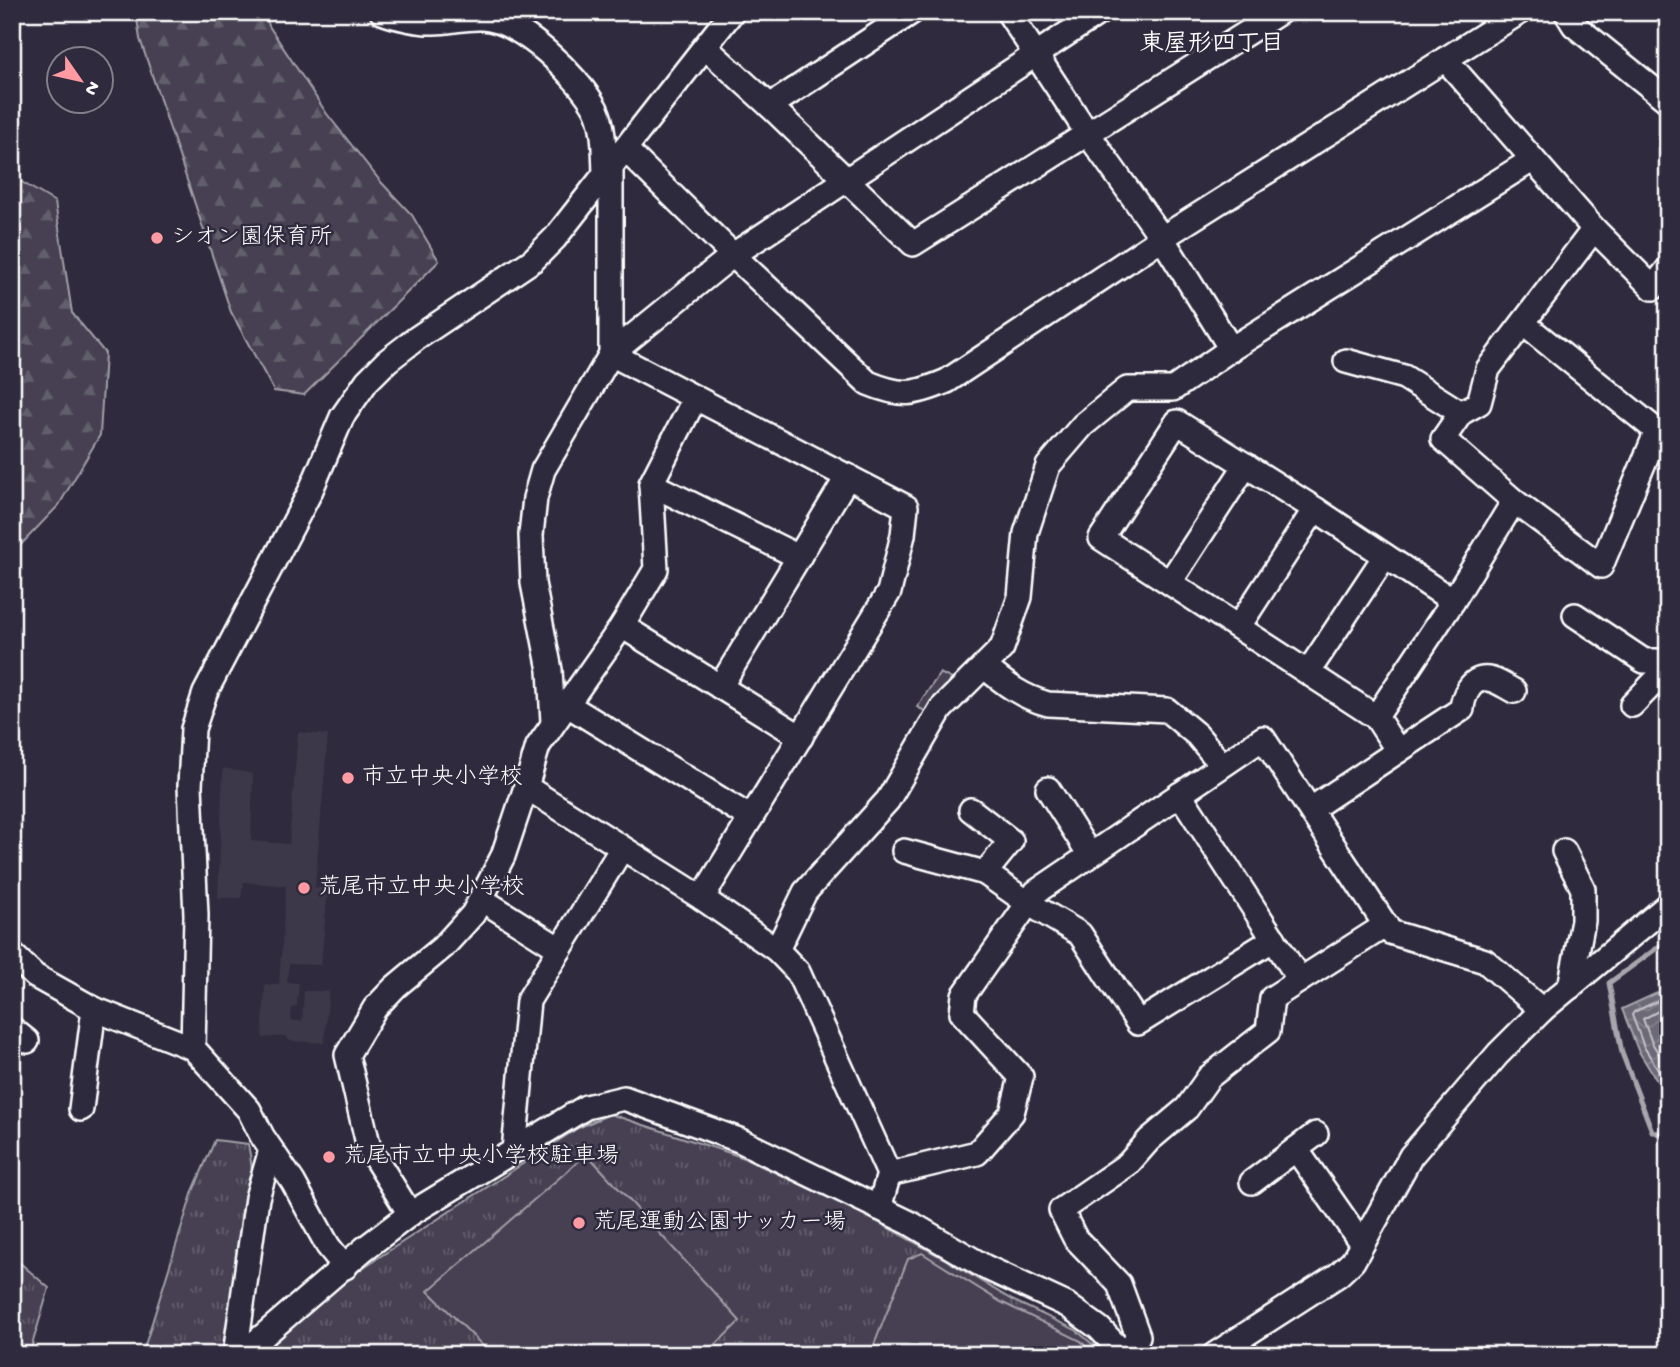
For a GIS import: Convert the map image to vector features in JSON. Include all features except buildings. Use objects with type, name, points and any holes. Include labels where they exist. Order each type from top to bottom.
[{"type":"street","points":[[382,12],[431,23],[482,18],[499,20],[541,48],[580,86],[597,111],[603,140],[614,162],[733,255],[868,383],[890,392],[912,393],[947,381],[1162,239],[1520,12]]},
{"type":"street","points":[[192,1048],[197,915],[190,786],[193,729],[205,693],[310,492],[342,417],[368,381],[387,361],[533,260],[555,237],[732,12]]},
{"type":"street","points":[[770,106],[912,12]]},
{"type":"street","points":[[1008,12],[1088,134],[1162,239],[1231,349]]},
{"type":"street","points":[[751,818],[560,713],[533,583],[531,535],[535,498],[543,470],[611,354],[733,255],[1100,12]]},
{"type":"street","points":[[705,47],[913,244],[1280,12]]},
{"type":"street","points":[[1566,12],[1574,25],[1668,101]]},
{"type":"street","points":[[1445,59],[1594,229],[1653,288],[1668,269]]},
{"type":"street","points":[[777,950],[805,892],[888,800],[941,709],[1002,648],[1020,597],[1026,533],[1048,466],[1083,425],[1127,389],[1173,389],[1231,349],[1532,160]]},
{"type":"street","points":[[611,354],[614,162]]},
{"type":"street","points":[[1524,324],[1657,431],[1601,566],[1514,501],[1443,439],[1461,413],[1479,403],[1488,369],[1594,229]]},
{"type":"street","points":[[611,354],[906,507],[903,535],[889,592],[702,898]]},
{"type":"street","points":[[1346,361],[1404,377],[1461,413]]},
{"type":"street","points":[[410,1213],[369,1148],[347,1055],[376,1009],[395,987],[443,947],[473,914],[503,856],[538,746],[622,626],[656,569],[650,484],[695,398]]},
{"type":"street","points":[[1398,751],[1376,717],[1101,538],[1177,422],[1453,601]]},
{"type":"street","points":[[1170,582],[1246,466]]},
{"type":"street","points":[[720,687],[848,476]]},
{"type":"street","points":[[650,484],[799,556]]},
{"type":"street","points":[[1376,717],[1453,601],[1514,501]]},
{"type":"street","points":[[1239,626],[1315,509]]},
{"type":"street","points":[[1308,672],[1385,555]]},
{"type":"street","points":[[1575,615],[1644,661],[1668,661]]},
{"type":"street","points":[[622,626],[801,737]]},
{"type":"street","points":[[985,667],[1013,690],[1031,700],[1048,704],[1167,710],[1197,735],[1222,765]]},
{"type":"street","points":[[1632,705],[1668,668]]},
{"type":"street","points":[[1311,809],[1462,709],[1463,698],[1469,688],[1479,680],[1490,679],[1514,691]]},
{"type":"street","points":[[889,1174],[977,1153],[1012,1113],[1021,1077],[962,1013],[964,995],[1036,892],[1263,738],[1390,932],[1485,961],[1542,1010]]},
{"type":"street","points":[[527,787],[702,898],[777,950],[798,972],[889,1174],[879,1208]]},
{"type":"street","points":[[1048,789],[1090,855]]},
{"type":"street","points":[[1180,794],[1300,980]]},
{"type":"street","points":[[971,810],[1011,841],[985,873]]},
{"type":"street","points":[[513,1151],[528,1001],[622,848]]},
{"type":"street","points":[[904,851],[985,873],[1080,934],[1138,1023],[1274,939]]},
{"type":"street","points":[[1564,851],[1583,889],[1583,921],[1570,987]]},
{"type":"street","points":[[481,899],[560,949]]},
{"type":"street","points":[[1214,1355],[1338,1275],[1353,1261],[1411,1156],[1498,1054],[1542,1010],[1668,905]]},
{"type":"street","points":[[241,1355],[410,1213],[586,1107],[624,1098],[739,1140],[910,1223],[985,1267],[1067,1305],[1099,1328],[1125,1355],[1138,1336],[1119,1284],[1075,1238],[1061,1210],[1128,1164],[1149,1140],[1187,1108],[1209,1077],[1268,1031],[1272,998],[1386,925]]},
{"type":"street","points":[[12,954],[35,975],[94,1009],[192,1048],[249,1110],[328,1245],[345,1267]]},
{"type":"street","points":[[81,1109],[94,1009]]},
{"type":"street","points":[[1252,1182],[1316,1134]]},
{"type":"street","points":[[1296,1149],[1362,1244]]},
{"type":"street","points":[[235,1355],[257,1198],[271,1150]]},
{"type":"shaded area","name":"荒尾市立中央小学校","points":[[298,732],[328,735],[315,887],[328,889],[321,965],[289,964],[287,982],[299,983],[297,1006],[292,1008],[291,1021],[302,1021],[304,991],[329,991],[324,1043],[290,1041],[285,1036],[262,1038],[265,985],[279,985],[286,886],[244,882],[241,898],[218,898],[223,768],[253,774],[251,841],[289,844]]},
{"type":"green space","points":[[136,12],[265,12],[269,26],[327,114],[381,182],[412,215],[439,261],[304,395],[274,391],[231,312],[140,39]]},
{"type":"green space","points":[[15,178],[55,202],[72,313],[105,353],[100,435],[59,505],[12,554],[12,184]]},
{"type":"green space","points":[[940,673],[956,681],[929,713],[917,707]]},
{"type":"green space","points":[[610,1114],[739,1156],[858,1211],[1012,1300],[1076,1330],[1105,1355],[256,1355],[320,1299],[367,1265],[578,1128]]},
{"type":"green space","points":[[215,1140],[248,1144],[252,1170],[253,1196],[247,1250],[224,1355],[142,1355],[193,1191]]},
{"type":"green space","name":"荒尾運動公園サッカー場","points":[[587,1154],[740,1321],[705,1355],[492,1355],[428,1291]]},
{"type":"green space","points":[[922,1253],[1001,1302],[1081,1341],[1093,1355],[870,1355],[908,1259]]},
{"type":"green space","points":[[12,1256],[49,1288],[29,1355],[12,1355]]},
{"type":"water","points":[[1668,988],[1668,1099],[1638,1050],[1622,1009]]},
{"type":"waterway","points":[[1668,940],[1609,983],[1622,1053],[1652,1131],[1668,1138]]},
{"type":"place","name":"シオン園保育所","points":[[157,238]]},
{"type":"place","name":"市立中央小学校","points":[[348,778]]},
{"type":"place","name":"荒尾市立中央小学校","points":[[304,888]]},
{"type":"place","name":"荒尾市立中央小学校駐車場","points":[[329,1157]]},
{"type":"place","name":"荒尾運動公園サッカー場","points":[[579,1223]]},
{"type":"district","name":"東屋形四丁目","points":[[1212,45]]}]
